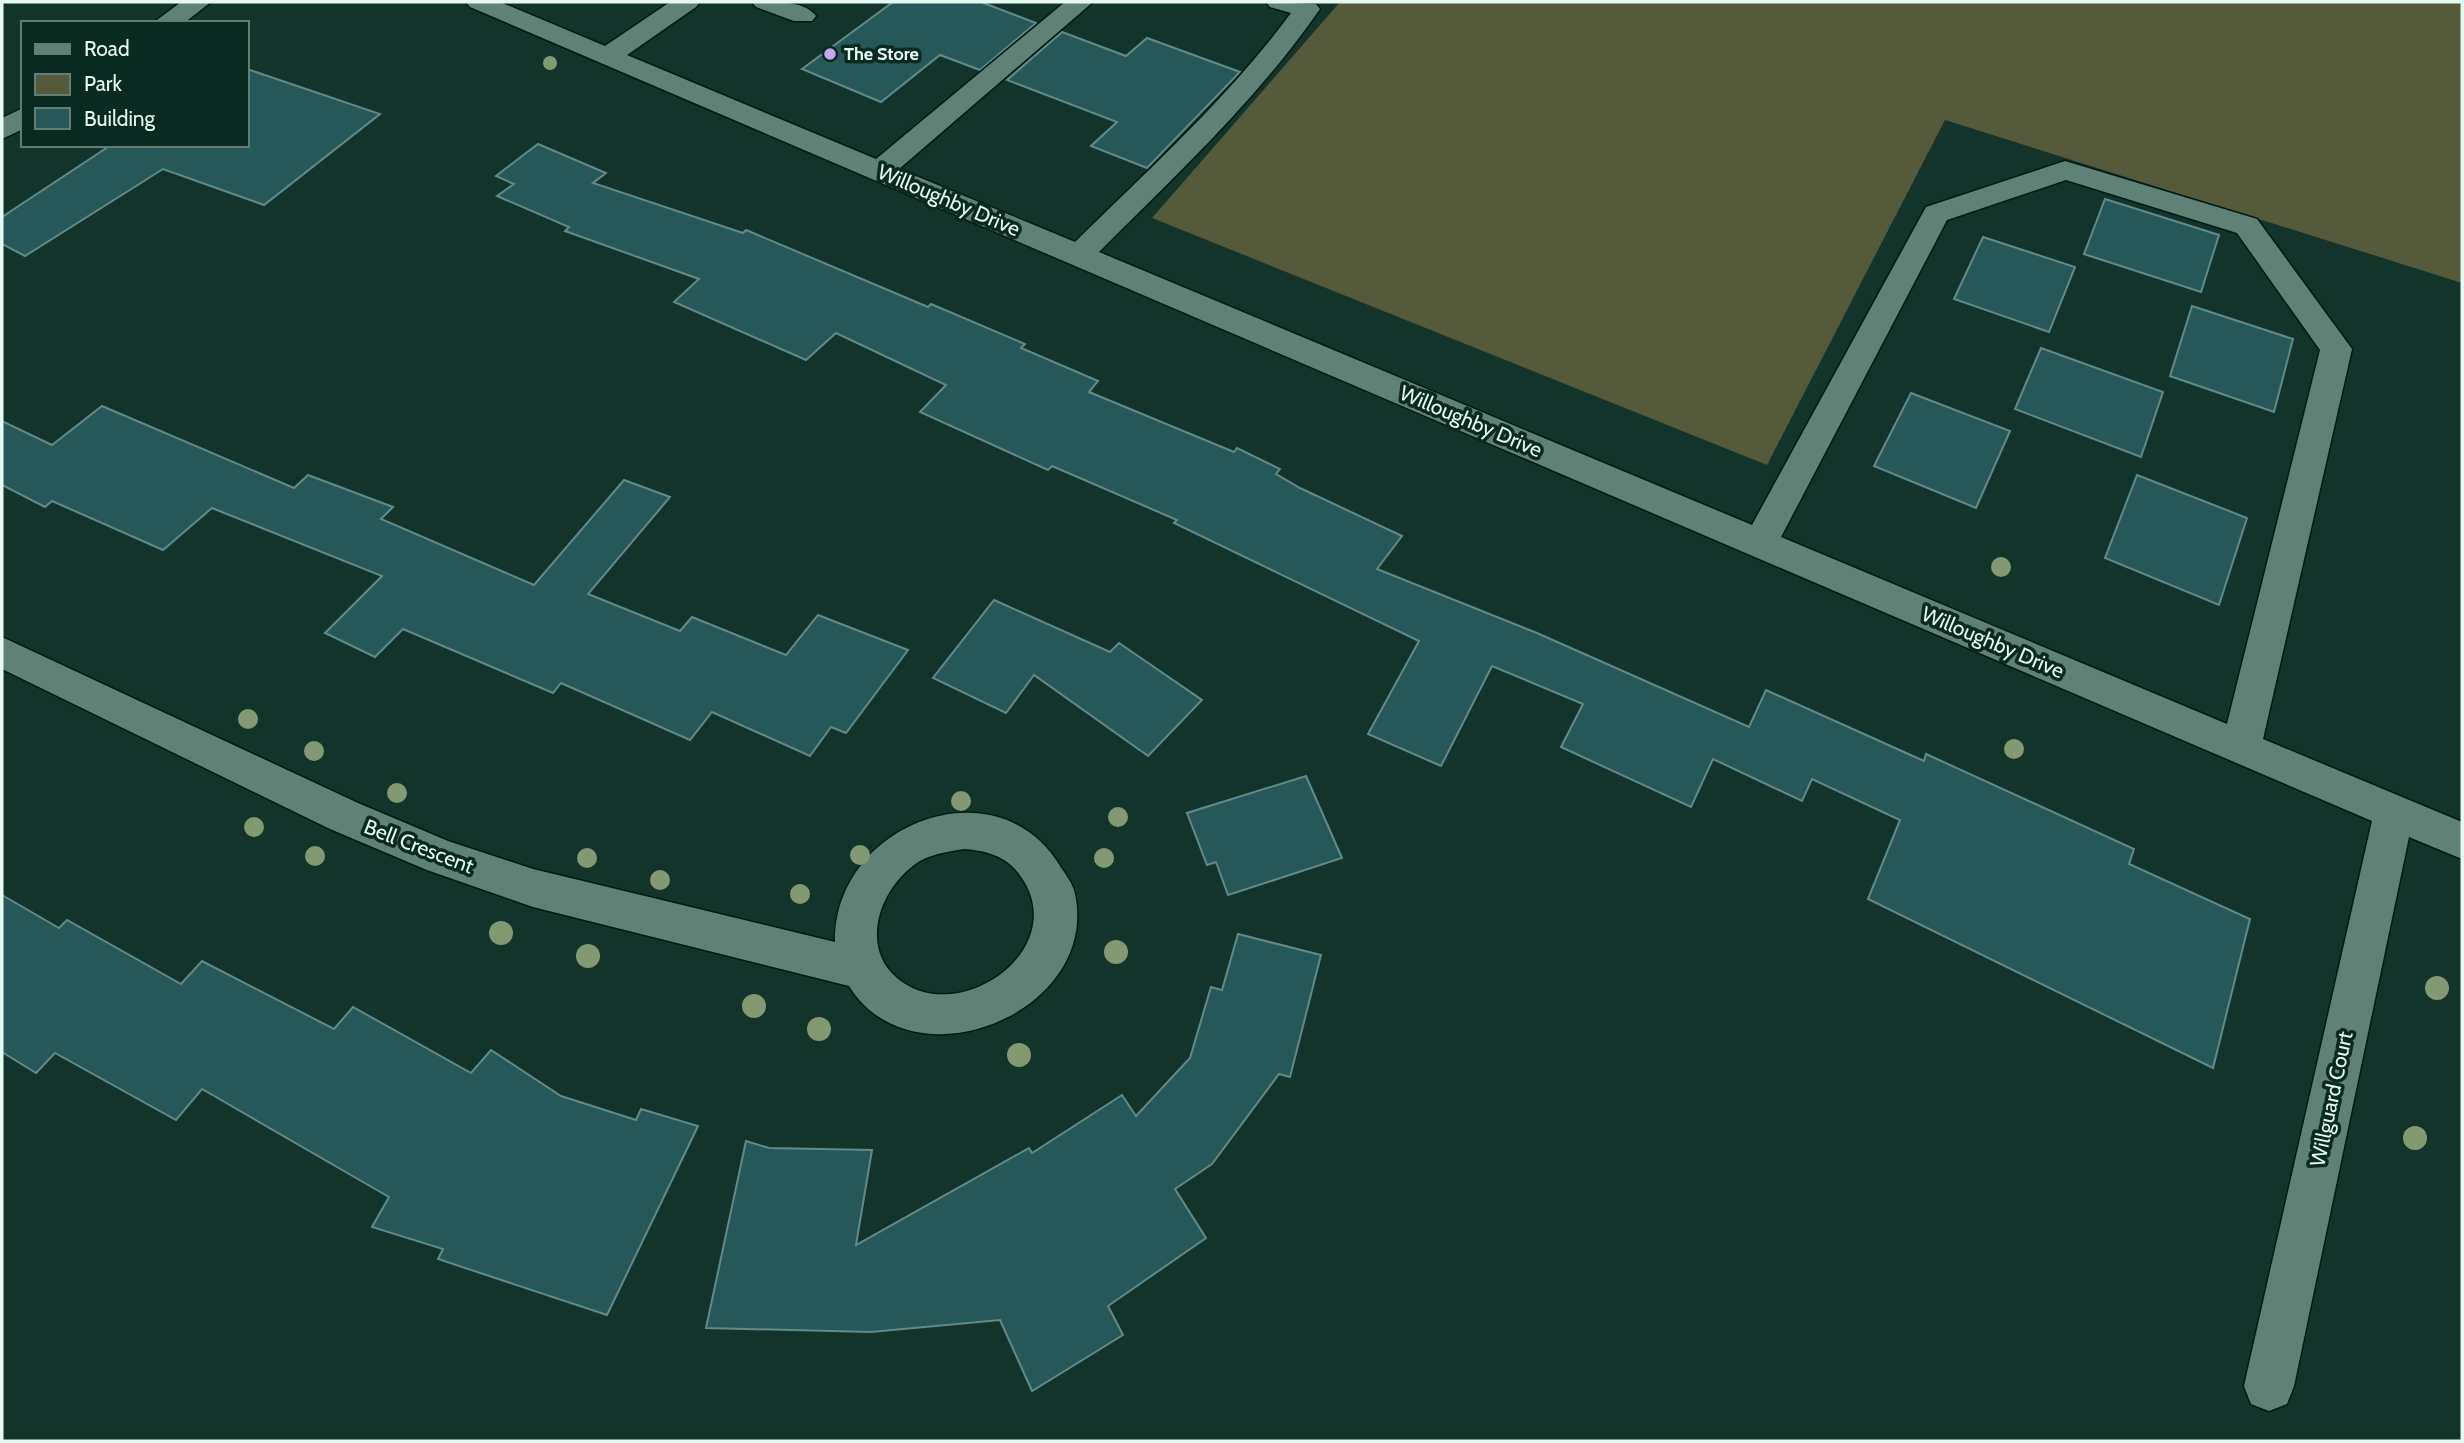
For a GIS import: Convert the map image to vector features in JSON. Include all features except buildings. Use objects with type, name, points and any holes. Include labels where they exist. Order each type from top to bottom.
[{"type":"street","points":[[169,21],[198,2]]},
{"type":"street","name":"Willoughby Drive","points":[[479,2],[2462,841]]},
{"type":"street","points":[[608,56],[687,2]]},
{"type":"street","points":[[765,2],[803,16]]},
{"type":"street","points":[[879,171],[1080,2]]},
{"type":"street","points":[[1079,255],[1229,106],[1275,54],[1307,9],[1279,2]]},
{"type":"street","points":[[2,130],[21,117]]},
{"type":"street","points":[[1760,543],[1936,214],[2065,170],[2247,226],[2336,349],[2241,748]]},
{"type":"street","name":"Bell Crescent","points":[[2,652],[344,816],[441,857],[533,888],[862,969]]},
{"type":"street","name":"Willguard Court","points":[[2269,1386],[2395,812]]},
{"type":"street","points":[[964,831],[996,835],[1024,849],[1045,872],[1055,899],[1055,918],[1046,956],[1026,982],[1000,1002],[968,1014],[935,1017],[905,1009],[888,999],[880,993],[862,969],[854,939],[858,906],[874,876],[898,852],[931,836],[964,831]]},
{"type":"green space","points":[[1340,2],[2462,2],[2462,283],[1945,120],[1767,465],[1152,218]]},
{"type":"place","name":"The Store","points":[[830,54]]}]
